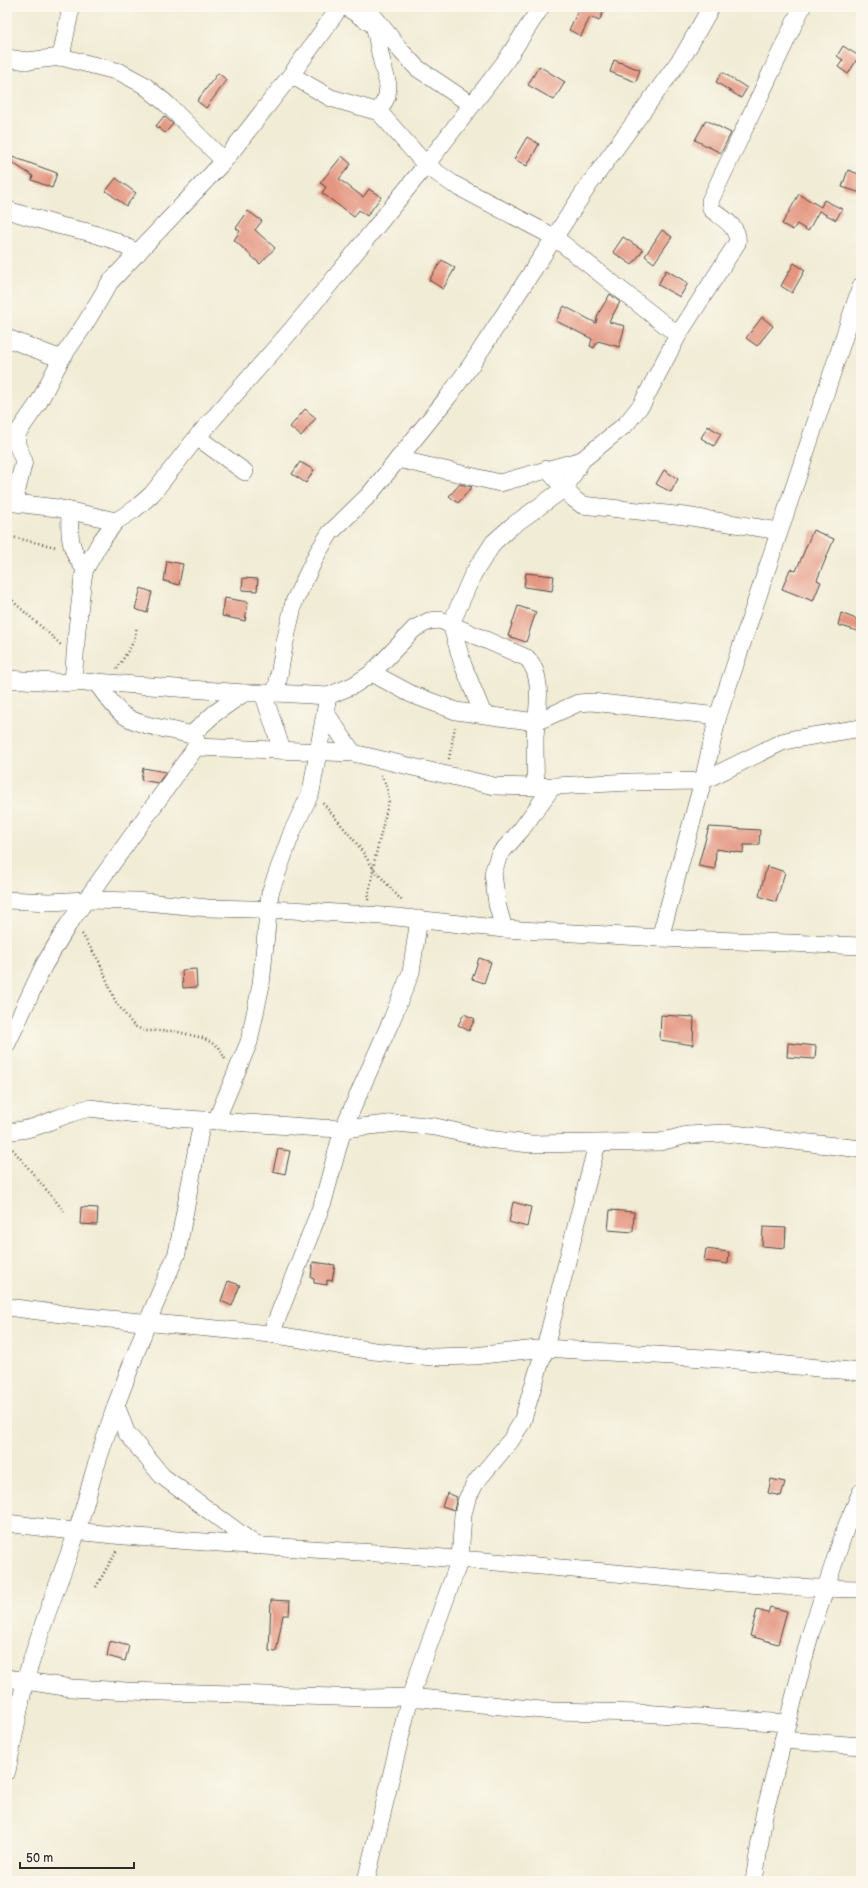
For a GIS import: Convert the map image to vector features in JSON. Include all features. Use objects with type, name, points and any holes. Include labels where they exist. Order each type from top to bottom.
[{"type":"street","points":[[61,57],[71,7]]},
{"type":"street","points":[[116,521],[70,511],[10,502],[24,461],[17,445],[17,434],[39,402],[61,359],[85,324],[110,282],[224,161],[291,75],[340,7]]},
{"type":"street","points":[[346,7],[373,16],[417,68],[472,105]]},
{"type":"street","points":[[73,683],[80,593],[85,569],[101,541],[116,521],[135,509],[152,494],[197,437],[288,334],[426,165],[505,62],[541,7]]},
{"type":"street","points":[[282,750],[270,693],[284,646],[294,602],[318,552],[330,533],[370,495],[448,397],[471,365],[588,186],[685,53],[711,7]]},
{"type":"street","points":[[483,714],[463,665],[451,624],[473,574],[494,542],[512,526],[565,488],[582,460],[626,424],[642,404],[678,335],[737,243],[738,237],[735,229],[711,209],[710,200],[802,7]]},
{"type":"street","points":[[373,16],[388,85],[387,96],[379,112]]},
{"type":"street","points":[[7,58],[27,61],[61,57],[120,72],[144,85],[168,105],[224,161]]},
{"type":"street","points":[[291,75],[331,98],[379,112],[426,165],[453,184],[554,237],[678,335]]},
{"type":"street","points":[[7,210],[113,240],[138,253]]},
{"type":"street","points":[[660,938],[703,781],[718,716],[861,286]]},
{"type":"street","points":[[7,338],[34,347],[61,359]]},
{"type":"street","points":[[197,437],[245,472]]},
{"type":"street","points":[[398,459],[500,483],[582,460]]},
{"type":"street","points":[[547,469],[574,499],[582,505],[589,507],[685,516],[779,531]]},
{"type":"street","points":[[70,511],[69,530],[72,550],[85,569]]},
{"type":"street","points":[[7,1771],[25,1680],[45,1619],[77,1532],[94,1472],[116,1405],[148,1321],[177,1253],[209,1121],[235,1076],[249,1042],[261,985],[270,893],[292,832],[311,792],[327,705],[372,673],[414,629],[429,621],[440,620],[451,624],[527,658],[532,664],[536,677],[538,698],[536,722],[536,787]]},
{"type":"street","points":[[372,673],[411,694],[456,711],[536,722],[578,703],[592,702],[718,716]]},
{"type":"street","points":[[7,679],[196,688],[244,693],[270,693],[327,705],[353,753]]},
{"type":"street","points":[[100,683],[108,699],[123,714],[142,723],[194,741],[319,753],[353,753],[494,786],[536,787],[631,782],[703,781],[782,742],[861,728]]},
{"type":"street","points":[[7,1044],[44,965],[69,923],[87,900],[194,741],[215,713],[244,693]]},
{"type":"street","points":[[504,929],[497,904],[493,873],[499,855],[521,830],[553,786]]},
{"type":"street","points":[[7,900],[49,902],[87,900],[136,901],[208,908],[366,915],[419,919],[504,929],[660,938],[861,946]]},
{"type":"street","points":[[49,902],[69,923]]},
{"type":"street","points":[[271,1334],[323,1202],[342,1129],[392,1019],[411,972],[419,919]]},
{"type":"street","points":[[7,1131],[19,1131],[47,1123],[79,1110],[90,1108],[209,1121],[342,1129],[397,1124],[436,1127],[487,1139],[530,1144],[660,1142],[687,1135],[725,1133],[861,1149]]},
{"type":"street","points":[[366,1881],[410,1697],[460,1559],[463,1514],[476,1482],[511,1440],[522,1422],[545,1348],[597,1144]]},
{"type":"street","points":[[7,1307],[77,1316],[148,1321],[271,1334],[374,1351],[432,1357],[474,1356],[545,1348],[735,1360],[861,1372]]},
{"type":"street","points":[[116,1405],[126,1432],[162,1476],[257,1546]]},
{"type":"street","points":[[754,1881],[764,1815],[810,1635],[846,1527],[861,1492]]},
{"type":"street","points":[[7,1523],[77,1532],[257,1546],[460,1559],[709,1582],[861,1589]]},
{"type":"street","points":[[7,1678],[71,1688],[370,1698],[410,1697],[552,1712],[642,1713],[787,1723]]},
{"type":"street","points":[[783,1740],[861,1746]]},
{"type":"path","points":[[7,536],[72,550]]},
{"type":"path","points":[[7,595],[20,609],[40,625],[75,659]]},
{"type":"path","points":[[100,683],[126,655],[134,641],[137,626]]},
{"type":"path","points":[[445,775],[454,736],[456,711]]},
{"type":"path","points":[[366,915],[373,868],[389,800],[387,788],[373,758]]},
{"type":"path","points":[[311,792],[327,806],[358,845],[373,868],[419,919]]},
{"type":"path","points":[[69,923],[85,938],[100,963],[116,1001],[134,1026],[145,1031],[174,1031],[203,1038],[219,1047],[235,1076]]},
{"type":"path","points":[[7,1143],[64,1211]]},
{"type":"path","points":[[96,1587],[125,1536]]},
{"type":"building","points":[[570,7],[606,7],[599,21],[590,17],[581,36],[569,30],[578,11]]},
{"type":"building","points":[[843,46],[859,56],[848,74],[838,67],[843,60],[837,56]]},
{"type":"building","points":[[614,60],[640,70],[636,82],[610,72]]},
{"type":"building","points":[[539,66],[565,82],[554,100],[528,85]]},
{"type":"building","points":[[722,72],[747,88],[741,98],[716,82]]},
{"type":"building","points":[[218,73],[227,80],[206,108],[197,101]]},
{"type":"building","points":[[164,116],[173,124],[165,133],[156,126]]},
{"type":"building","points":[[706,120],[731,133],[721,153],[695,140]]},
{"type":"building","points":[[527,137],[539,144],[527,166],[514,159]]},
{"type":"building","points":[[342,156],[351,164],[339,179],[363,197],[369,189],[381,197],[367,216],[359,210],[354,217],[322,193],[326,187],[320,183]]},
{"type":"building","points":[[13,157],[57,173],[52,188],[32,180],[33,176],[11,162]]},
{"type":"building","points":[[848,170],[861,175],[861,193],[842,187]]},
{"type":"building","points":[[116,178],[136,193],[126,206],[106,191]]},
{"type":"building","points":[[799,194],[821,207],[824,200],[842,209],[836,220],[819,211],[808,231],[797,224],[793,230],[782,224]]},
{"type":"building","points":[[248,211],[262,221],[255,230],[275,248],[260,264],[234,240],[240,231],[236,228]]},
{"type":"building","points":[[662,230],[672,237],[654,263],[645,256]]},
{"type":"building","points":[[623,237],[643,250],[632,265],[613,252]]},
{"type":"building","points":[[442,260],[455,268],[443,289],[429,280]]},
{"type":"building","points":[[794,263],[805,270],[792,293],[781,286]]},
{"type":"building","points":[[666,270],[688,283],[680,297],[658,285]]},
{"type":"building","points":[[610,294],[620,302],[609,322],[625,326],[619,347],[598,341],[594,348],[590,346],[592,339],[556,321],[564,306],[596,323],[598,314]]},
{"type":"building","points":[[762,317],[773,326],[757,346],[746,338]]},
{"type":"building","points":[[305,409],[316,418],[301,436],[290,427]]},
{"type":"building","points":[[708,426],[721,434],[714,446],[701,438]]},
{"type":"building","points":[[300,462],[314,470],[306,483],[292,474]]},
{"type":"building","points":[[664,470],[678,479],[671,492],[656,484]]},
{"type":"building","points":[[460,484],[472,487],[458,503],[449,496]]},
{"type":"building","points":[[813,530],[834,539],[817,580],[821,582],[813,601],[782,589],[790,569],[796,571]]},
{"type":"building","points":[[167,561],[183,564],[179,585],[164,581]]},
{"type":"building","points":[[526,573],[554,576],[552,591],[524,587]]},
{"type":"building","points":[[243,578],[258,579],[257,591],[242,590]]},
{"type":"building","points":[[141,588],[152,592],[147,613],[135,609]]},
{"type":"building","points":[[225,598],[248,602],[245,621],[222,616]]},
{"type":"building","points":[[518,606],[536,612],[526,642],[508,636]]},
{"type":"building","points":[[841,613],[861,621],[861,632],[838,625]]},
{"type":"building","points":[[143,768],[166,772],[158,783],[141,780]]},
{"type":"building","points":[[709,827],[760,830],[759,845],[744,845],[743,853],[716,849],[715,869],[698,866]]},
{"type":"building","points":[[767,866],[785,872],[776,902],[759,896]]},
{"type":"building","points":[[479,958],[491,962],[484,983],[472,979]]},
{"type":"building","points":[[196,969],[197,987],[183,988],[182,970]]},
{"type":"building","points":[[464,1014],[475,1019],[469,1031],[458,1025]]},
{"type":"building","points":[[661,1015],[694,1017],[693,1045],[660,1040]]},
{"type":"building","points":[[788,1043],[816,1046],[815,1059],[787,1057]]},
{"type":"building","points":[[278,1149],[290,1151],[285,1174],[273,1171]]},
{"type":"building","points":[[513,1202],[531,1207],[527,1227],[509,1222]]},
{"type":"building","points":[[81,1207],[98,1208],[97,1225],[80,1224]]},
{"type":"building","points":[[610,1210],[634,1212],[633,1232],[608,1230]]},
{"type":"building","points":[[763,1227],[786,1228],[785,1248],[762,1246]]},
{"type":"building","points":[[706,1249],[729,1252],[728,1264],[704,1261]]},
{"type":"building","points":[[313,1262],[335,1265],[332,1281],[327,1280],[327,1285],[314,1283],[314,1279],[311,1278]]},
{"type":"building","points":[[228,1281],[240,1285],[232,1306],[221,1301]]},
{"type":"building","points":[[771,1479],[785,1482],[781,1496],[768,1493]]},
{"type":"building","points":[[447,1493],[457,1497],[454,1510],[442,1506]]},
{"type":"building","points":[[271,1600],[290,1601],[289,1615],[283,1615],[276,1652],[269,1651]]},
{"type":"building","points":[[770,1607],[787,1611],[778,1644],[750,1636],[757,1610],[768,1613]]},
{"type":"building","points":[[110,1641],[129,1646],[125,1661],[107,1656]]}]
